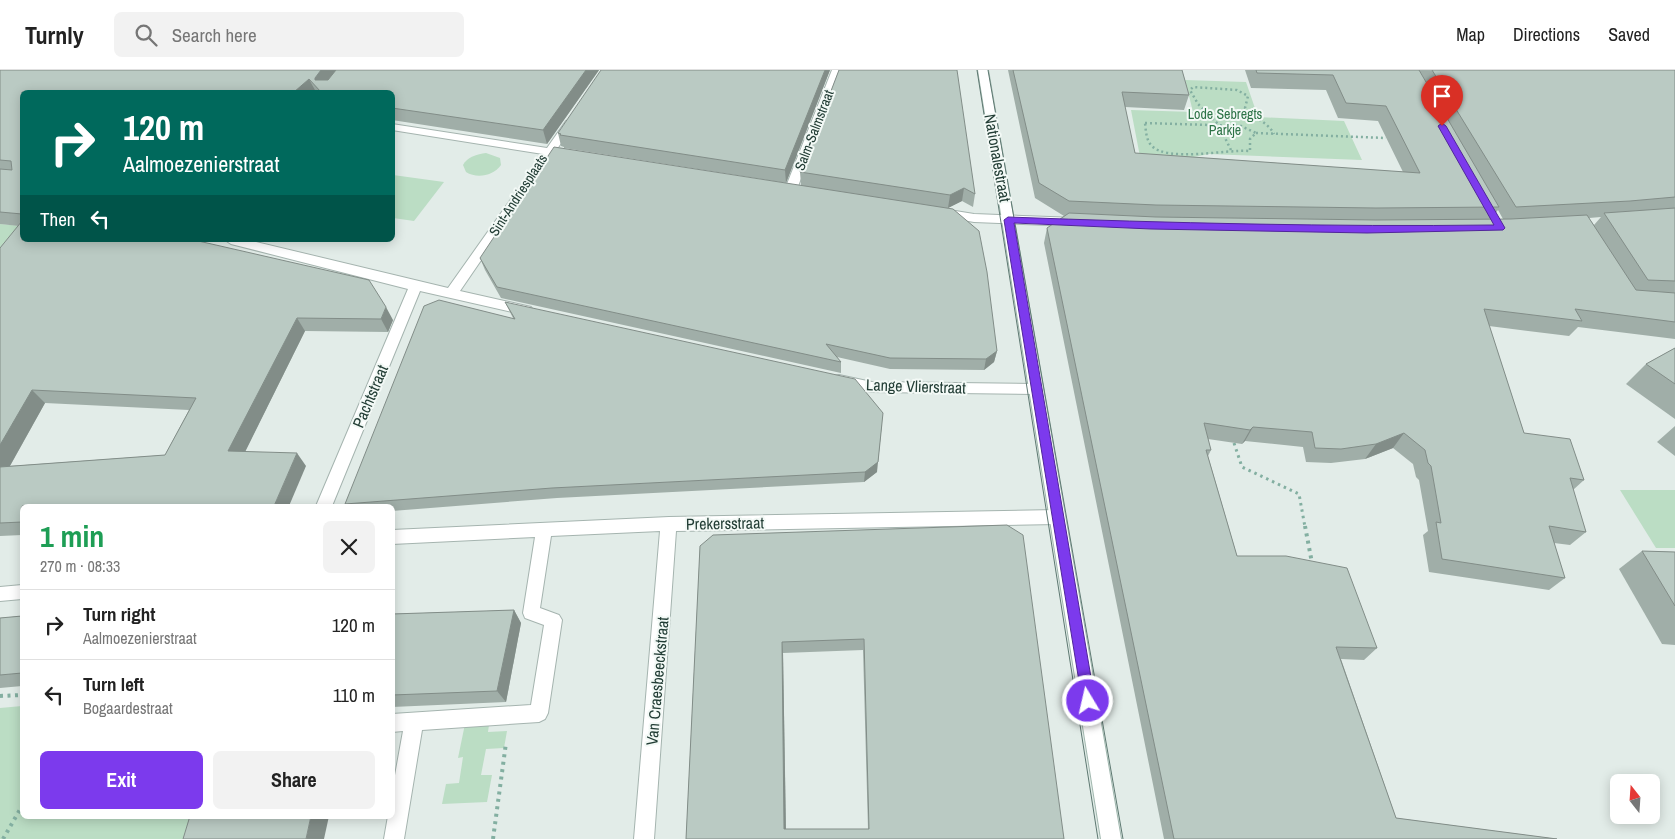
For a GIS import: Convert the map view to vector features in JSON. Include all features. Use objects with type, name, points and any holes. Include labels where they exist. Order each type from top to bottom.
[{"type":"street","name":"Salm-Salmstraat","points":[[791,189],[837,70]]},
{"type":"street","name":"Nationalestraat","points":[[983,70],[1111,839]]},
{"type":"street","points":[[578,111],[549,152],[588,158]]},
{"type":"street","name":"Sint-Andriesplaats","points":[[395,127],[549,152],[451,294]]},
{"type":"street","points":[[935,212],[974,218],[1093,223]]},
{"type":"street","points":[[239,242],[416,286],[537,313]]},
{"type":"street","name":"Pachtstraat","points":[[325,504],[416,286]]},
{"type":"street","name":"Lange Vlierstraat","points":[[824,376],[872,387],[1036,389]]},
{"type":"street","name":"Prekersstraat","points":[[395,537],[670,524],[1057,517]]},
{"type":"street","name":"Van Craesbeeckstraat","points":[[644,839],[670,524]]},
{"type":"street","points":[[395,723],[539,713],[553,620],[531,613],[544,530]]},
{"type":"street","points":[[0,594],[20,592]]},
{"type":"street","points":[[394,839],[414,722]]},
{"type":"path","points":[[1231,150],[1219,126],[1203,111],[1191,95],[1190,90],[1193,86],[1216,90],[1239,90],[1245,93],[1248,96],[1245,108],[1247,111],[1266,122],[1274,134]]},
{"type":"path","points":[[1256,133],[1250,139],[1250,150],[1231,150],[1191,156],[1172,155],[1154,148],[1147,140],[1145,123],[1241,126],[1256,133],[1386,138]]},
{"type":"path","points":[[1234,443],[1242,467],[1299,494],[1312,564]]},
{"type":"path","points":[[0,696],[20,694]]},
{"type":"path","points":[[494,839],[509,715]]},
{"type":"path","points":[[3,839],[20,809]]},
{"type":"green space","name":"Lode Sebregts Parkje","points":[[1185,80],[1246,82],[1258,117],[1344,121],[1362,160],[1209,154],[1142,167],[1131,110],[1193,112]]},
{"type":"green space","points":[[486,153],[500,158],[501,165],[498,169],[480,176],[466,172],[463,165],[467,160],[476,155]]},
{"type":"green space","points":[[395,175],[444,182],[414,221],[395,218]]},
{"type":"green space","points":[[0,224],[20,226],[21,242],[0,276]]},
{"type":"green space","points":[[1620,490],[1675,490],[1675,548],[1656,548]]},
{"type":"green space","points":[[20,706],[20,819],[197,819],[191,839],[0,839],[0,708]]},
{"type":"green space","points":[[490,718],[488,732],[507,731],[504,748],[486,749],[481,775],[492,775],[487,802],[442,804],[446,784],[459,783],[463,757],[458,758],[466,719]]},
{"type":"building","points":[[0,70],[321,70],[315,80],[328,80],[336,70],[586,70],[543,130],[395,108],[395,90],[319,90],[309,79],[296,90],[20,90],[20,214],[0,212],[0,169],[12,170],[11,161],[0,160]]},
{"type":"building","points":[[601,70],[825,70],[785,170],[560,135],[558,133]]},
{"type":"building","points":[[839,70],[957,70],[975,194],[964,188],[950,195],[800,172]]},
{"type":"building","points":[[1013,70],[1182,70],[1189,95],[1122,92],[1135,153],[1420,173],[1386,106],[1346,103],[1333,75],[1257,73],[1256,70],[1419,70],[1499,207],[1376,208],[1156,205],[1069,201],[1039,183]]},
{"type":"building","points":[[1432,70],[1675,70],[1675,197],[1516,207]]},
{"type":"building","points":[[554,147],[953,209],[979,231],[987,272],[997,351],[986,359],[890,358],[826,344],[841,362],[497,287],[480,258]]},
{"type":"building","points":[[1675,208],[1675,281],[1648,280],[1604,213]]},
{"type":"building","points":[[1069,213],[1156,217],[1376,220],[1511,219],[1587,215],[1636,290],[1675,293],[1675,322],[1575,309],[1582,321],[1484,309],[1524,433],[1570,439],[1584,480],[1570,478],[1586,532],[1549,526],[1565,578],[1442,559],[1436,522],[1441,523],[1431,466],[1428,463],[1425,450],[1404,433],[1376,444],[1341,449],[1315,448],[1312,432],[1253,427],[1250,430],[1204,423],[1211,450],[1206,450],[1237,556],[1286,556],[1347,568],[1377,648],[1336,647],[1396,818],[1557,839],[1174,839],[1047,228]]},
{"type":"building","points":[[20,223],[20,242],[203,242],[369,280],[386,307],[381,319],[297,318],[228,451],[297,453],[275,504],[20,504],[20,522],[0,523],[0,467],[165,455],[196,398],[32,390],[0,445],[0,248]]},
{"type":"building","points":[[439,300],[515,319],[505,302],[855,379],[883,413],[878,462],[865,472],[552,488],[345,504],[424,306]]},
{"type":"building","points":[[1675,348],[1675,384],[1646,364]]},
{"type":"building","points":[[1007,525],[1023,535],[1064,839],[686,839],[700,546],[713,535]],"holes":[[[864,639],[869,829],[784,829],[782,642]]]},
{"type":"building","points":[[1642,551],[1675,552],[1675,606]]},
{"type":"building","points":[[514,610],[497,691],[395,695],[395,614]]},
{"type":"building","points":[[20,616],[20,673],[0,675],[0,618]]},
{"type":"building","points":[[189,819],[310,819],[306,839],[183,839]]},
{"type":"tram line","points":[[977,70],[1098,839]]},
{"type":"tram line","points":[[988,70],[1123,839]]},
{"type":"route","points":[[1088,701],[1008,220],[1151,226],[1367,230],[1500,228],[1442,126]]}]
